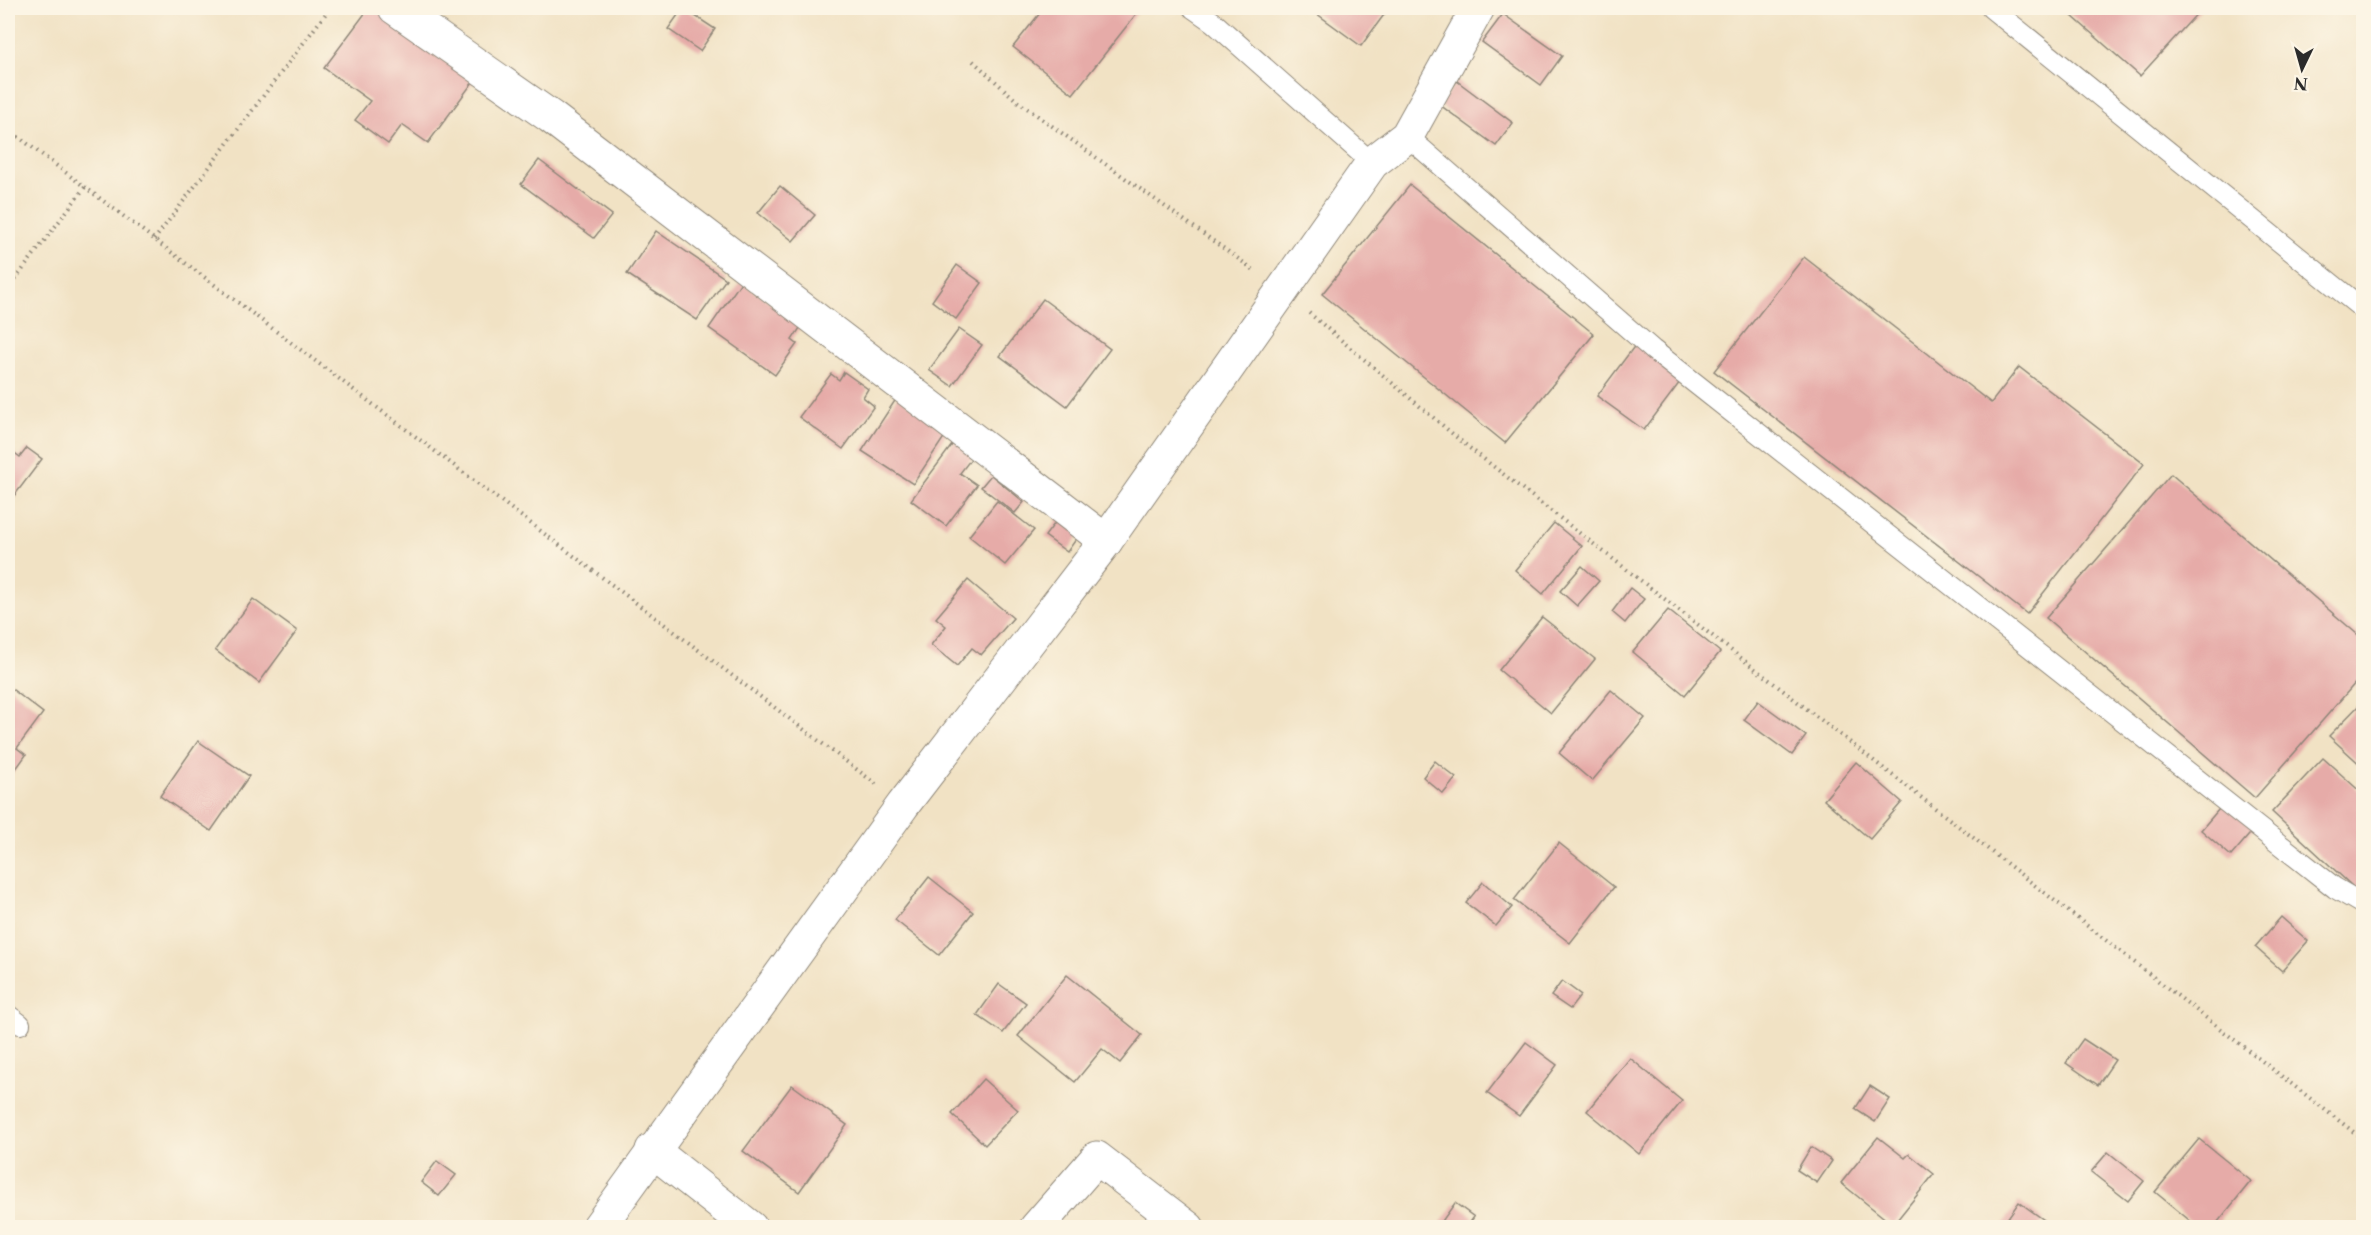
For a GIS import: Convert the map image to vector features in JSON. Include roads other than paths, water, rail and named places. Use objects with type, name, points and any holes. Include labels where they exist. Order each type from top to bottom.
[{"type":"street","points":[[395,8],[551,117],[1106,541]]},
{"type":"street","points":[[598,1227],[903,805],[1106,541],[1372,163],[1407,136],[1477,8]]},
{"type":"street","points":[[652,1150],[751,1227]]},
{"type":"street","points":[[1036,1227],[1097,1158],[1188,1227]]},
{"type":"lane","points":[[1193,8],[1213,22],[1372,163]]},
{"type":"lane","points":[[1991,8],[2364,310]]},
{"type":"lane","points":[[1407,136],[1653,350],[2336,888],[2364,905]]}]
